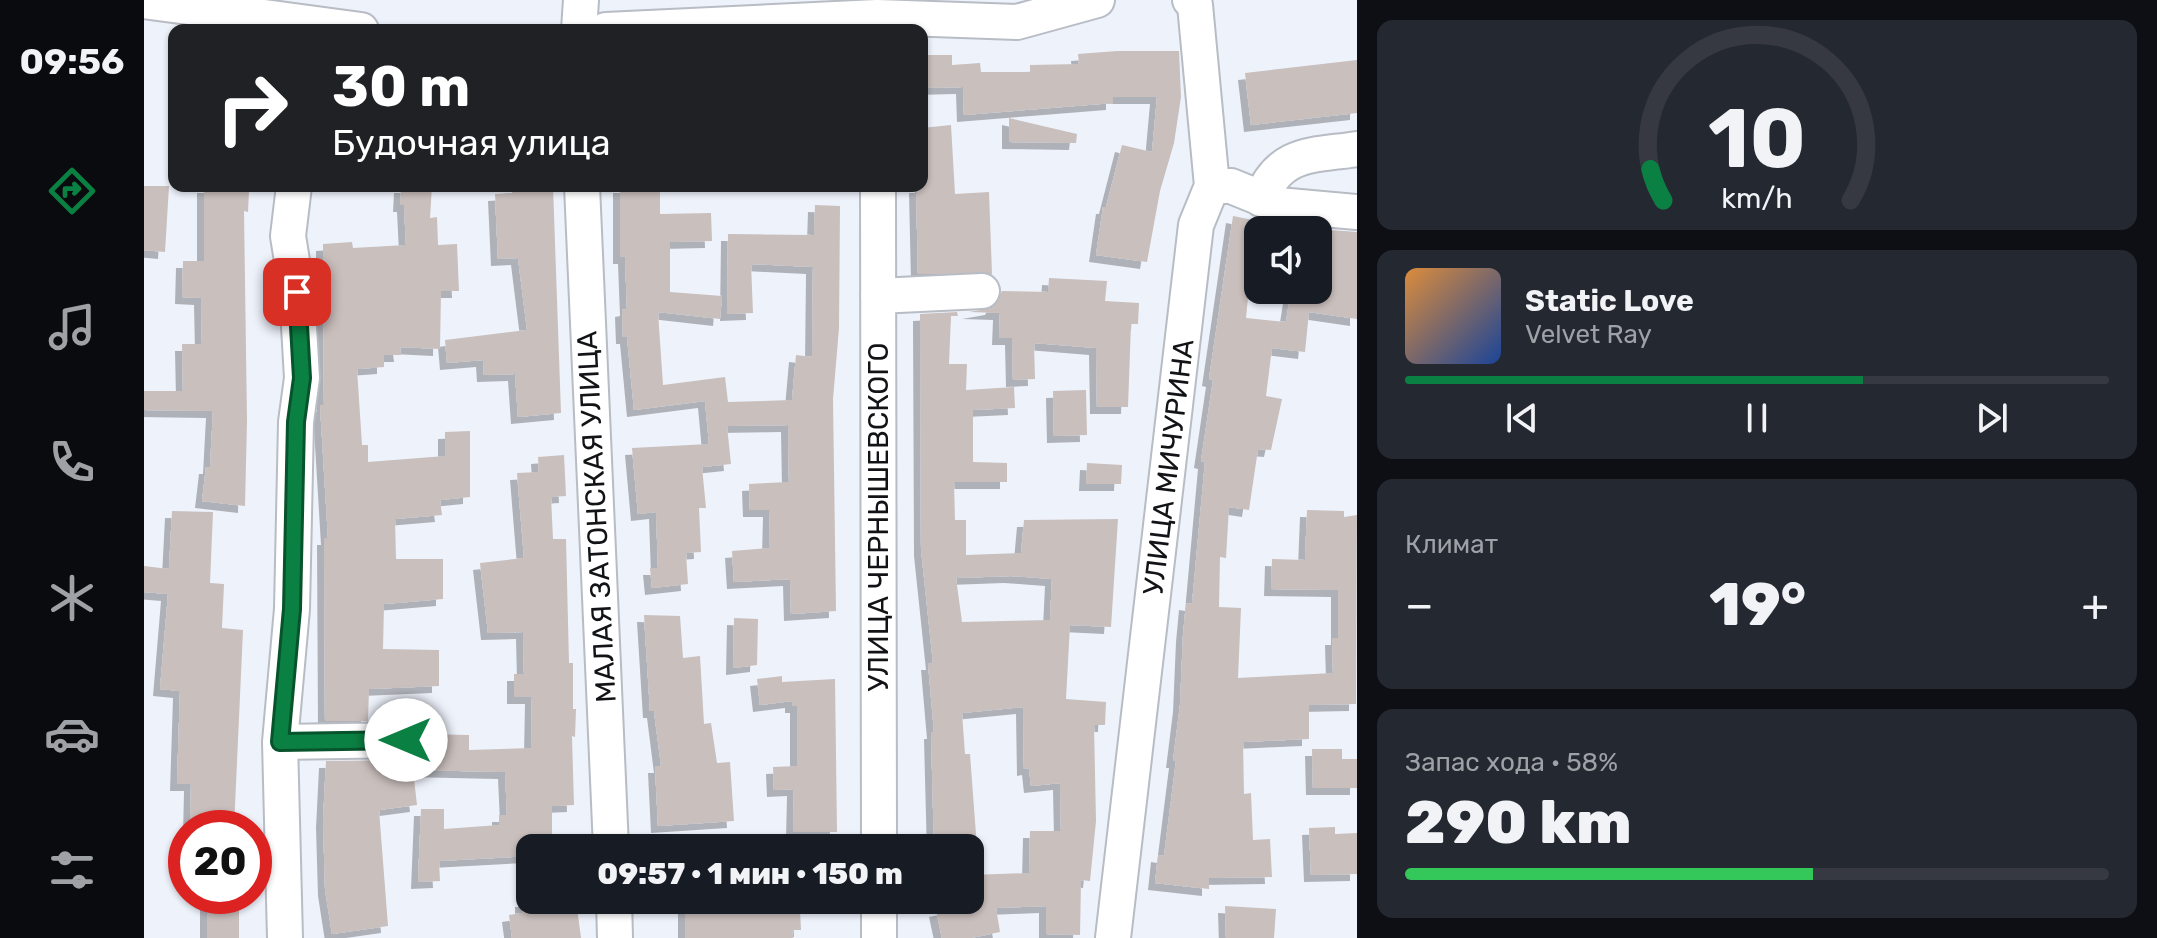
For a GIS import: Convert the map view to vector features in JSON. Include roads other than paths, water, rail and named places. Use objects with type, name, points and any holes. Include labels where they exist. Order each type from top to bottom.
[{"type":"street","points":[[579,24],[581,0]]},
{"type":"street","points":[[722,24],[876,16],[1017,22],[1097,0]]},
{"type":"street","name":"УЛИЦА МИЧУРИНА","points":[[1113,938],[1196,225],[1212,186],[1195,5],[1190,0]]},
{"type":"street","points":[[144,1],[271,24]]},
{"type":"street","points":[[1261,199],[1268,183],[1288,160],[1357,149]]},
{"type":"street","points":[[1212,186],[1231,186],[1278,205],[1357,212]]},
{"type":"street","points":[[285,938],[280,742],[292,609],[296,422],[302,378],[297,292],[288,236],[293,192]]},
{"type":"street","name":"МАЛАЯ ЗАТОНСКАЯ УЛИЦА","points":[[582,192],[610,834]]},
{"type":"street","name":"УЛИЦА ЧЕРНЫШЕВСКОГО","points":[[878,192],[879,834]]},
{"type":"street","points":[[878,296],[982,291]]},
{"type":"street","points":[[280,742],[406,740]]},
{"type":"street","points":[[614,914],[615,938]]},
{"type":"street","points":[[879,914],[879,938]]}]
